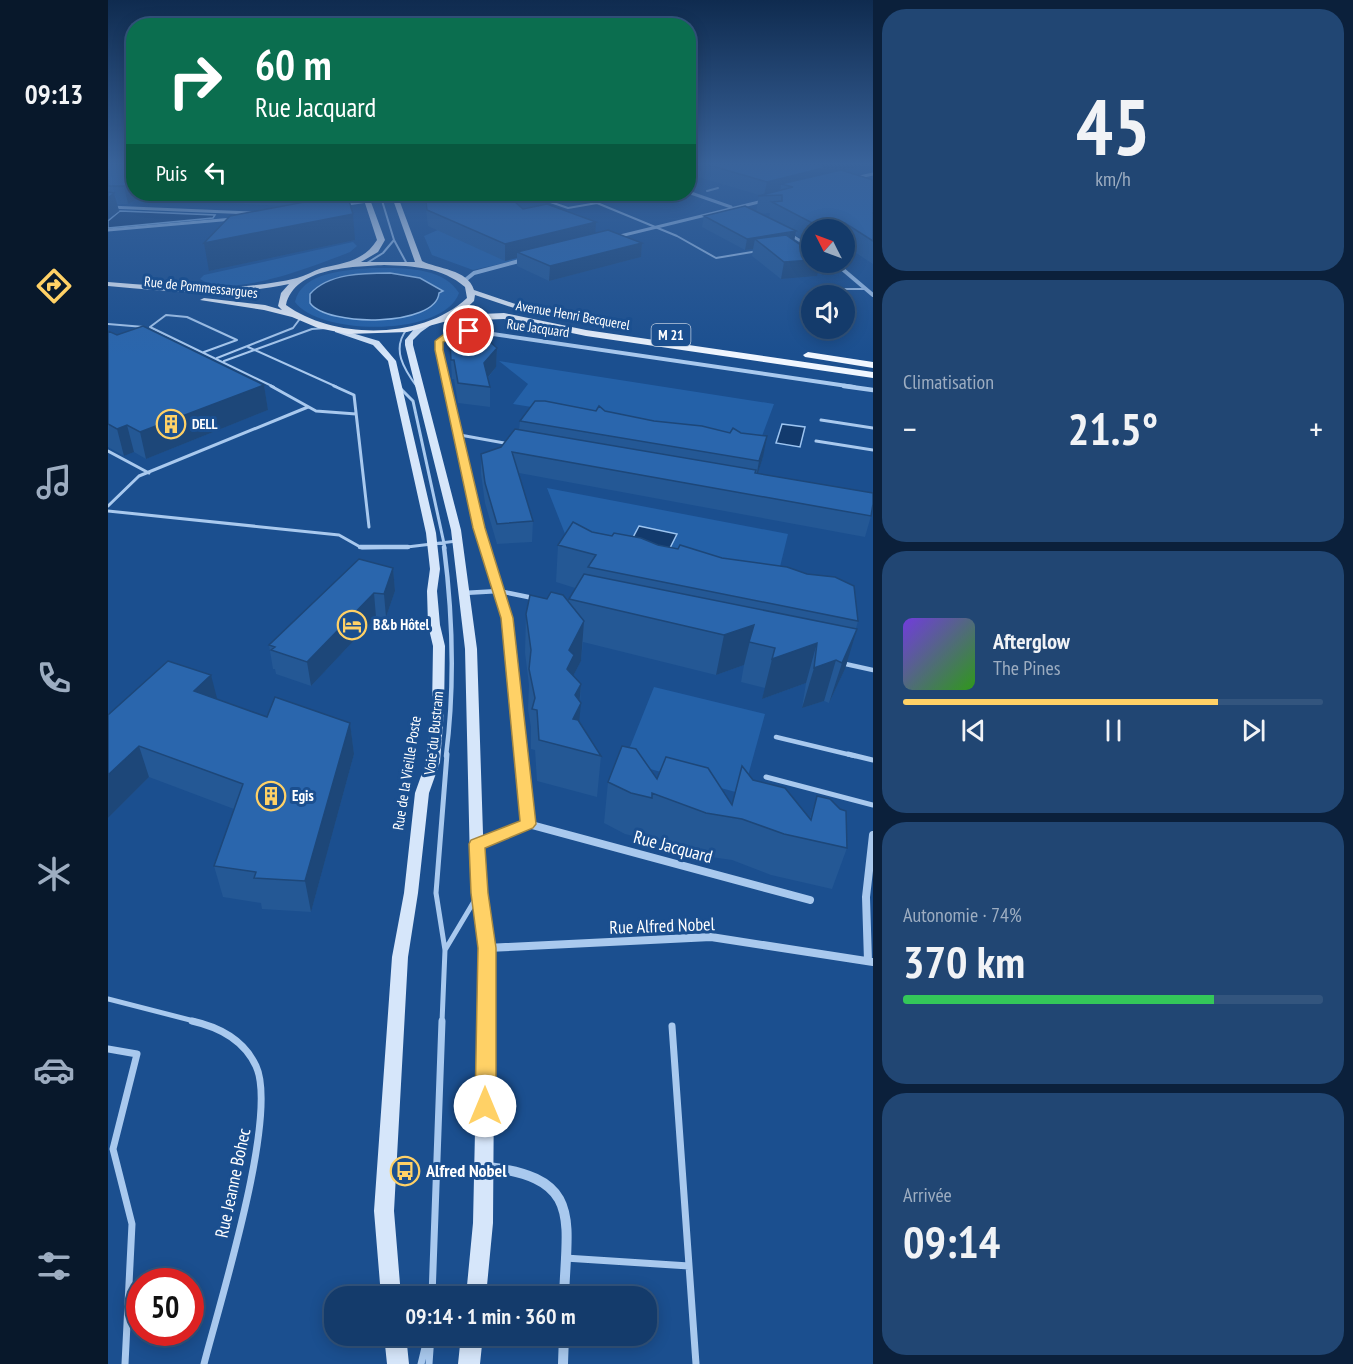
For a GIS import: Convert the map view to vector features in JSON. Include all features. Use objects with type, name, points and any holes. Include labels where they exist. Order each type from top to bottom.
[{"type":"main road","points":[[351,265],[375,250],[381,240],[377,228]]},
{"type":"main road","points":[[406,228],[419,262],[464,281],[472,292],[466,306],[446,318]]},
{"type":"main road","points":[[351,265],[407,264],[431,267]]},
{"type":"main road","name":"Rue de Pommessargues","points":[[108,284],[216,292],[258,289],[351,265]]},
{"type":"main road","points":[[290,315],[282,306],[282,296],[288,287],[301,279]]},
{"type":"main road","name":"Rue de Pommessargues","points":[[108,292],[241,304],[290,315],[299,320],[338,330],[376,332],[407,329],[446,318]]},
{"type":"main road","name":"Avenue Henri Becquerel","points":[[472,292],[522,309],[572,320],[873,365]]},
{"type":"main road","name":"Avenue Henri Becquerel","points":[[446,318],[504,316],[586,333],[873,375]]},
{"type":"main road","points":[[429,324],[418,330],[409,340],[458,541],[471,649],[479,893],[487,948],[483,1223],[477,1286]]},
{"type":"main road","name":"Rue de la Vieille Poste","points":[[338,330],[362,337],[383,348],[392,361],[439,543],[432,607],[439,646],[438,710],[433,762],[422,793],[411,893],[400,957],[384,1211],[389,1286]]},
{"type":"main road","points":[[396,1346],[398,1364]]},
{"type":"main road","points":[[469,1364],[471,1346]]},
{"type":"street","points":[[108,230],[135,228]]},
{"type":"street","points":[[612,238],[654,228]]},
{"type":"street","points":[[783,231],[801,242]]},
{"type":"street","points":[[464,281],[474,273],[528,260]]},
{"type":"street","points":[[847,273],[870,292]]},
{"type":"street","name":"Rue Jacquard","points":[[810,900],[528,824],[507,618],[479,528],[439,341],[453,334],[469,331],[873,390]]},
{"type":"street","points":[[477,844],[528,824]]},
{"type":"street","points":[[870,962],[866,897],[873,835]]},
{"type":"street","name":"Rue Alfred Nobel","points":[[487,948],[711,937],[870,962]]},
{"type":"street","points":[[484,1167],[523,1170],[549,1183],[558,1195],[565,1211],[564,1286]]},
{"type":"street","points":[[563,1364],[564,1346]]},
{"type":"lane","points":[[390,228],[407,264]]},
{"type":"lane","points":[[654,228],[676,236],[716,258],[763,251]]},
{"type":"lane","points":[[367,263],[383,254],[394,240]]},
{"type":"lane","points":[[796,246],[801,245]]},
{"type":"lane","points":[[855,290],[870,292]]},
{"type":"lane","points":[[150,327],[166,315],[187,317],[237,340],[204,352]]},
{"type":"lane","points":[[217,358],[292,328],[299,320]]},
{"type":"lane","points":[[108,324],[150,327],[217,358],[308,407],[318,411],[356,414]]},
{"type":"lane","points":[[224,362],[312,329],[326,328]]},
{"type":"lane","points":[[407,329],[401,335],[398,346],[406,372],[420,392]]},
{"type":"lane","points":[[248,347],[352,393],[369,527]]},
{"type":"lane","points":[[108,506],[132,480],[308,407]]},
{"type":"lane","points":[[821,420],[873,428]]},
{"type":"lane","points":[[460,435],[520,445]]},
{"type":"lane","points":[[816,441],[873,450]]},
{"type":"lane","points":[[108,450],[149,473]]},
{"type":"lane","points":[[108,511],[339,535],[362,548],[458,541]]},
{"type":"lane","name":"Voie du Bustram","points":[[432,1286],[445,950],[436,893],[442,783],[452,709],[452,606],[439,543]]},
{"type":"lane","points":[[464,593],[499,591],[544,600]]},
{"type":"lane","points":[[839,662],[873,670]]},
{"type":"lane","points":[[776,737],[873,760]]},
{"type":"lane","points":[[766,777],[873,805]]},
{"type":"lane","name":"Voie du Bustram","points":[[445,950],[479,893]]},
{"type":"lane","name":"Rue Jeanne Bohec","points":[[108,999],[213,1026],[238,1041],[257,1067],[263,1113],[254,1172],[204,1364]]},
{"type":"lane","points":[[672,1026],[696,1364]]},
{"type":"lane","points":[[108,1048],[136,1054],[113,1149],[132,1224],[125,1364]]},
{"type":"lane","points":[[564,1258],[688,1266]]},
{"type":"lane","points":[[421,1364],[426,1346]]},
{"type":"lane","points":[[429,1346],[429,1364]]},
{"type":"shaded area","points":[[443,228],[541,228],[589,244],[473,270],[432,255],[424,236]]},
{"type":"shaded area","points":[[353,242],[357,246],[350,252],[274,278],[232,285],[214,284],[200,279],[204,275]]},
{"type":"shaded area","points":[[372,268],[420,270],[432,273],[452,284],[459,293],[449,307],[431,318],[381,327],[354,326],[329,321],[309,313],[295,302],[299,292],[315,279],[338,272]]},
{"type":"shaded area","points":[[369,273],[390,273],[420,278],[443,291],[439,293],[433,304],[420,312],[380,320],[337,316],[320,311],[310,303],[310,294],[318,287],[337,278]]},
{"type":"shaded area","points":[[499,361],[774,404],[759,444],[513,404],[528,384]]},
{"type":"shaded area","points":[[782,424],[805,427],[800,447],[776,443]]},
{"type":"shaded area","points":[[547,488],[788,534],[775,587],[569,544]]},
{"type":"shaded area","points":[[639,526],[677,534],[669,550],[630,543]]},
{"type":"shaded area","points":[[654,687],[765,714],[743,794],[624,762]]},
{"type":"building","points":[[219,228],[283,228],[204,243]]},
{"type":"building","points":[[467,228],[573,228],[505,244]]},
{"type":"building","points":[[726,228],[789,228],[796,231],[747,239]]},
{"type":"building","points":[[855,228],[873,228],[873,241],[855,229]]},
{"type":"building","points":[[608,230],[642,243],[550,266],[517,252]]},
{"type":"building","points":[[786,235],[801,245],[801,261],[784,262],[755,239]]},
{"type":"building","points":[[449,325],[471,325],[497,348],[484,363],[490,387],[458,383],[454,360],[451,360]]},
{"type":"building","points":[[143,326],[264,385],[140,432],[127,425],[117,429],[108,424],[108,331],[117,335]]},
{"type":"building","points":[[535,401],[596,411],[599,406],[605,411],[654,421],[702,426],[730,433],[733,428],[741,433],[767,436],[759,461],[520,421]]},
{"type":"building","points":[[515,429],[756,470],[755,473],[873,493],[871,516],[512,452],[533,521],[497,524],[485,483],[481,454],[501,447]]},
{"type":"building","points":[[573,522],[592,532],[641,538],[658,545],[678,549],[680,545],[722,558],[787,567],[807,574],[835,577],[854,586],[858,621],[588,567],[596,555],[558,545]]},
{"type":"building","points":[[359,559],[393,568],[384,594],[374,593],[307,662],[271,650],[275,647],[269,645]]},
{"type":"building","points":[[584,574],[857,629],[842,663],[836,660],[814,668],[817,643],[772,659],[775,648],[749,642],[754,625],[724,635],[569,599]]},
{"type":"building","points":[[551,592],[563,595],[584,621],[569,650],[574,655],[567,669],[581,684],[575,695],[581,703],[573,719],[578,720],[601,756],[539,740],[537,710],[532,709],[535,698],[529,669],[531,650],[526,614],[530,595],[547,599]]},
{"type":"building","name":"Egis","points":[[168,661],[211,675],[194,691],[267,717],[275,697],[350,723],[305,881],[254,878],[256,872],[214,866],[243,784],[139,746],[108,775],[108,715]]},
{"type":"building","points":[[622,746],[636,749],[657,779],[666,757],[708,768],[732,805],[742,766],[753,780],[785,788],[811,820],[817,796],[830,799],[840,809],[846,811],[847,848],[784,834],[742,819],[706,813],[652,793],[652,798],[631,793],[608,782]]},
{"type":"place","name":"DELL","points":[[171,424]]},
{"type":"place","name":"B&b Hôtel","points":[[352,625]]},
{"type":"place","name":"Egis","points":[[271,796]]},
{"type":"place","name":"Alfred Nobel","points":[[405,1171]]},
{"type":"route","points":[[469,331],[453,334],[439,341],[439,350],[460,435],[479,528],[507,618],[528,824],[477,844],[479,893],[487,948],[485,1106]]}]
